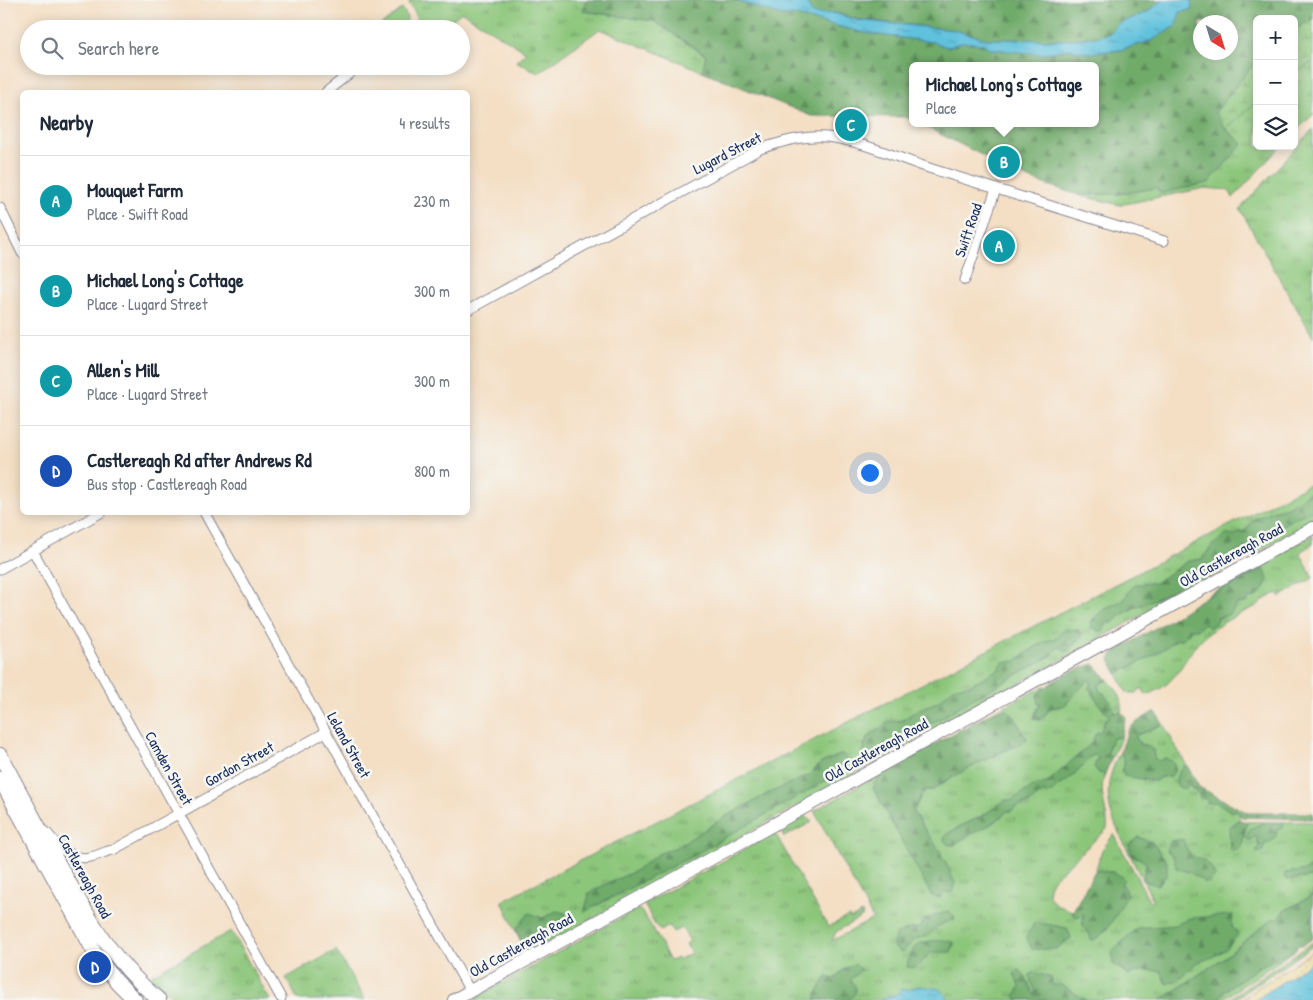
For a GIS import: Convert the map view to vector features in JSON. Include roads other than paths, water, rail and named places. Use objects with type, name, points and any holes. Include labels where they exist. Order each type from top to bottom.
[{"type":"main road","name":"Castlereagh Road","points":[[0,755],[86,913],[105,943],[135,978],[159,1000]]},
{"type":"main road","name":"Castlereagh Road","points":[[0,779],[98,957],[116,982],[135,1000]]},
{"type":"street","points":[[329,90],[348,75]]},
{"type":"street","name":"Lugard Street","points":[[470,309],[760,149],[782,142],[818,137],[847,140],[1164,241]]},
{"type":"street","name":"Swift Road","points":[[965,280],[996,189]]},
{"type":"street","points":[[1,212],[20,249]]},
{"type":"street","points":[[0,569],[97,515]]},
{"type":"street","name":"Leland Street","points":[[206,515],[470,991]]},
{"type":"street","name":"Old Castlereagh Road","points":[[454,1000],[1313,528]]},
{"type":"street","name":"Camden Street","points":[[33,551],[281,998]]},
{"type":"street","name":"Gordon Street","points":[[33,817],[55,842],[71,855],[83,858],[113,850],[326,732]]},
{"type":"water","points":[[734,0],[805,0],[813,14],[835,13],[856,20],[954,30],[988,39],[1061,40],[1096,37],[1111,33],[1117,24],[1148,12],[1162,0],[1192,0],[1191,10],[1180,12],[1176,26],[1151,41],[1120,50],[1089,53],[1069,49],[1041,54],[990,49],[984,44],[962,42],[948,47],[933,42],[865,33],[793,15],[783,16]]},
{"type":"water","points":[[1313,961],[1313,1000],[1256,1000]]},
{"type":"water","points":[[920,986],[939,989],[950,1000],[880,1000],[898,994],[901,989],[907,990]]},
{"type":"place","name":"Allen's Mill","points":[[851,125]]},
{"type":"place","name":"Michael Long's Cottage","points":[[1004,162]]},
{"type":"place","name":"Mouquet Farm","points":[[999,246]]},
{"type":"place","name":"Castlereagh Rd after Andrews Rd","points":[[95,967]]}]
